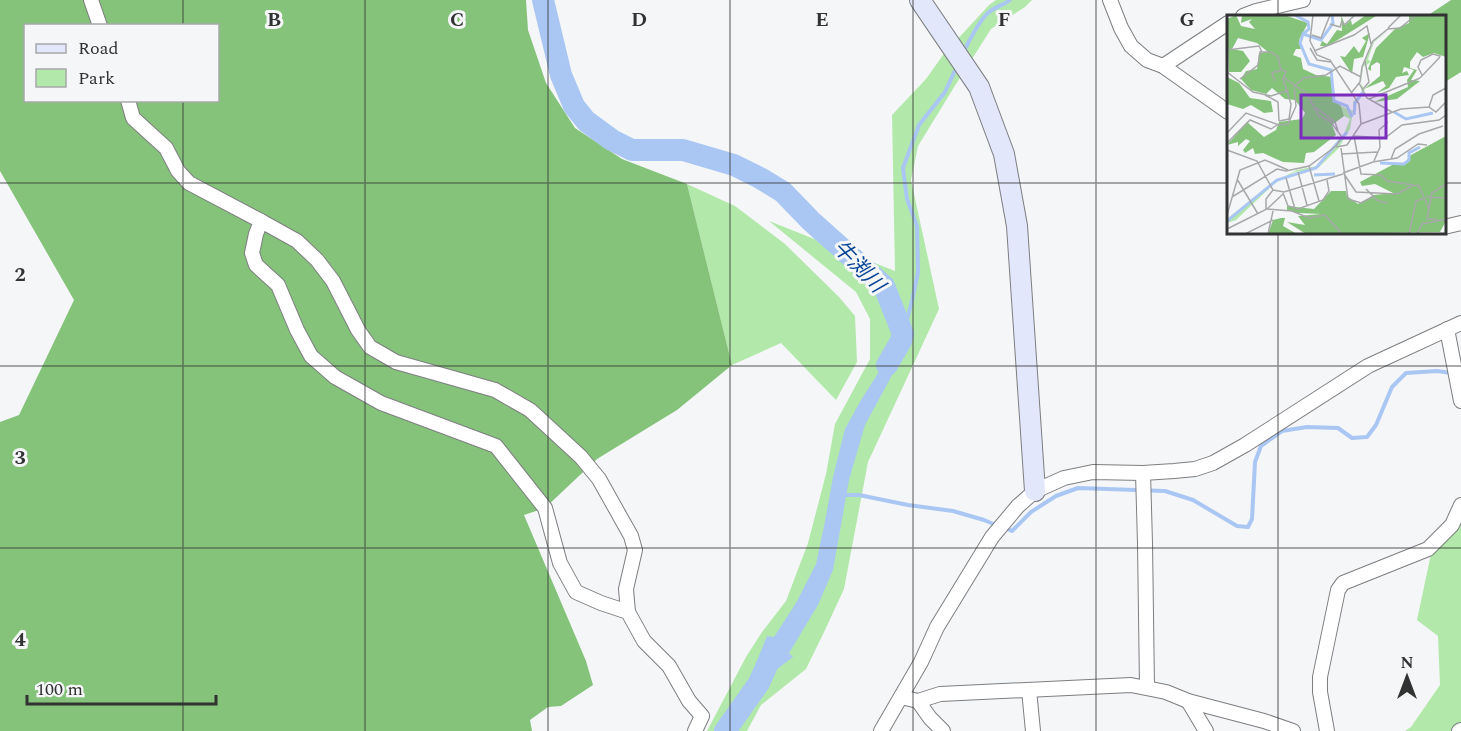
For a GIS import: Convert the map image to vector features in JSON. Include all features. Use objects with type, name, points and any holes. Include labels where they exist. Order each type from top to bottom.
[{"type":"street","points":[[91,0],[99,24]]},
{"type":"street","points":[[920,0],[978,87],[1004,154],[1017,226],[1035,491]]},
{"type":"street","points":[[1110,0],[1131,46],[1147,60],[1163,66],[1227,111]]},
{"type":"street","points":[[1246,15],[1303,0]]},
{"type":"street","points":[[1163,66],[1227,24]]},
{"type":"street","points":[[129,102],[133,118],[166,148],[178,171],[189,183],[297,241],[317,260],[333,281],[358,330],[370,347],[396,362],[495,390],[530,410],[581,457],[599,479],[631,536],[635,549],[626,589],[628,612],[644,641],[669,666],[689,701],[702,716],[695,731]]},
{"type":"street","points":[[261,221],[252,253],[256,265],[278,285],[311,356],[335,377],[381,403],[496,446],[545,508],[560,563],[576,592],[628,612]]},
{"type":"street","points":[[1446,226],[1461,223]]},
{"type":"street","points":[[880,731],[921,662],[937,627],[993,537],[1018,506],[1035,491],[1064,478],[1093,472],[1195,469],[1213,463],[1368,366],[1461,323]]},
{"type":"street","points":[[1447,329],[1461,401]]},
{"type":"street","points":[[1143,472],[1147,687]]},
{"type":"street","points":[[1327,731],[1320,692],[1320,678],[1338,590],[1343,583],[1428,549],[1452,525],[1461,504]]},
{"type":"street","points":[[901,697],[918,701],[940,694],[1131,685],[1166,692],[1188,701],[1293,731]]},
{"type":"street","points":[[1029,690],[1033,731]]},
{"type":"street","points":[[918,701],[943,731]]},
{"type":"street","points":[[1188,701],[1206,731]]},
{"type":"green space","points":[[0,0],[526,0],[528,30],[546,83],[575,128],[622,159],[687,184],[732,365],[677,410],[597,459],[545,508],[524,515],[586,661],[593,685],[561,706],[548,707],[530,720],[532,731],[0,731],[0,422],[19,415],[74,300],[0,171]]},
{"type":"green space","points":[[996,0],[1032,0],[991,29],[918,146],[911,180],[939,309],[868,462],[844,589],[806,669],[761,705],[747,731],[707,731],[746,657],[786,601],[808,543],[826,474],[835,424],[870,359],[870,319],[856,292],[769,221],[895,271],[892,115],[926,79],[943,55]]},
{"type":"green space","points":[[1451,0],[1461,0],[1461,72],[1446,81],[1446,15],[1428,15]]},
{"type":"green space","points":[[687,184],[735,206],[785,244],[855,316],[857,362],[836,400],[781,343],[732,365]]},
{"type":"green space","points":[[1461,522],[1461,731],[1405,731],[1411,727],[1440,685],[1438,636],[1417,620],[1431,554],[1455,533]]},
{"type":"water","points":[[903,334],[897,366],[865,425],[849,480],[833,570],[818,605],[789,653],[793,657],[772,673],[765,675],[759,683],[759,671],[754,668],[767,636],[774,637],[796,603],[816,564],[845,429]]},
{"type":"waterway","name":"牛渕川","points":[[543,0],[561,75],[574,106],[586,121],[612,140],[632,150],[683,150],[734,165],[760,178],[783,192],[811,221],[884,286],[903,334],[887,365]]},
{"type":"waterway","points":[[964,51],[985,16],[1010,0]]},
{"type":"waterway","points":[[903,334],[918,272],[917,226],[907,199],[903,168],[919,125],[945,92],[957,66]]},
{"type":"waterway","points":[[1005,528],[1012,531],[1031,512],[1056,496],[1078,488],[1165,491],[1193,500],[1237,526],[1248,527],[1252,519],[1255,462],[1261,446],[1282,431],[1307,427],[1338,428],[1352,438],[1367,437],[1376,425],[1392,387],[1406,373],[1437,371],[1451,373]]},
{"type":"waterway","points":[[841,495],[859,495],[953,511],[998,526]]},
{"type":"waterway","name":"牛渕川","points":[[725,731],[759,683],[772,657]]}]
